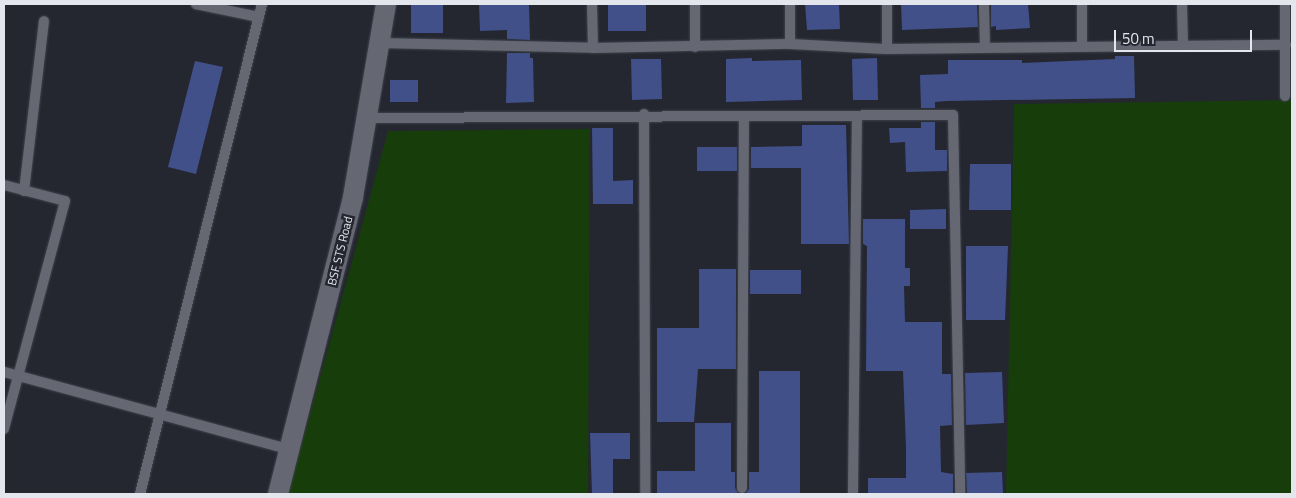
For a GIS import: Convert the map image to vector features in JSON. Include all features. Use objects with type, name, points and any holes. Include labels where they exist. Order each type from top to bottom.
[{"type":"street","name":"BSF STS Road","points":[[278,494],[291,450],[353,197],[386,4]]},
{"type":"lane","points":[[196,4],[258,17]]},
{"type":"lane","points":[[140,494],[262,4]]},
{"type":"lane","points":[[592,4],[593,48]]},
{"type":"lane","points":[[695,4],[695,48]]},
{"type":"lane","points":[[790,4],[790,44]]},
{"type":"lane","points":[[887,49],[888,4]]},
{"type":"lane","points":[[984,4],[985,47]]},
{"type":"lane","points":[[1082,4],[1082,45]]},
{"type":"lane","points":[[1182,4],[1183,45]]},
{"type":"lane","points":[[1285,4],[1285,96]]},
{"type":"lane","points":[[24,191],[44,20]]},
{"type":"lane","points":[[379,43],[593,48],[695,48],[790,44],[887,49],[1082,45],[1286,45]]},
{"type":"lane","points":[[367,118],[644,114],[744,118],[857,118],[953,115],[960,494]]},
{"type":"lane","points":[[644,114],[645,493]]},
{"type":"lane","points":[[742,488],[744,118]]},
{"type":"lane","points":[[853,492],[857,118]]},
{"type":"lane","points":[[4,185],[65,202],[20,376],[4,429]]},
{"type":"lane","points":[[4,372],[291,450]]},
{"type":"green space","points":[[1292,100],[1292,494],[1006,494],[1014,104]]},
{"type":"green space","points":[[590,129],[588,494],[288,494],[388,131]]},
{"type":"building","points":[[411,4],[443,4],[443,33],[411,33]]},
{"type":"building","points":[[479,4],[529,4],[530,40],[507,39],[507,30],[480,31]]},
{"type":"building","points":[[608,4],[646,4],[646,31],[608,31]]},
{"type":"building","points":[[805,4],[839,4],[840,29],[807,30]]},
{"type":"building","points":[[901,4],[977,4],[978,27],[902,30]]},
{"type":"building","points":[[991,4],[1028,4],[1030,28],[996,30],[996,26],[991,27]]},
{"type":"building","points":[[507,53],[530,53],[530,58],[533,58],[534,102],[506,103]]},
{"type":"building","points":[[1115,56],[1134,56],[1135,98],[947,101],[935,102],[935,108],[921,108],[920,75],[948,74],[948,60],[1022,60],[1022,63],[1115,59]]},
{"type":"building","points":[[752,58],[752,61],[801,60],[802,100],[726,102],[726,59]]},
{"type":"building","points":[[877,58],[878,100],[853,100],[852,59]]},
{"type":"building","points":[[631,59],[661,59],[662,99],[632,100]]},
{"type":"building","points":[[195,61],[223,67],[196,174],[168,167]]},
{"type":"building","points":[[390,80],[418,80],[418,102],[390,102]]},
{"type":"building","points":[[921,122],[935,122],[935,150],[947,150],[947,171],[906,172],[905,142],[890,143],[889,128],[921,128]]},
{"type":"building","points":[[802,125],[846,125],[849,244],[801,244],[801,168],[751,168],[751,147],[802,146]]},
{"type":"building","points":[[592,128],[613,128],[613,181],[633,180],[633,204],[593,204]]},
{"type":"building","points":[[697,147],[737,147],[737,171],[697,171]]},
{"type":"building","points":[[970,164],[1011,164],[1011,210],[969,210]]},
{"type":"building","points":[[946,209],[946,229],[910,229],[910,210]]},
{"type":"building","points":[[863,219],[905,219],[905,268],[910,268],[910,286],[904,286],[905,322],[942,322],[942,374],[951,374],[952,425],[940,426],[941,472],[953,474],[953,494],[868,494],[868,478],[906,478],[906,447],[903,371],[866,371],[867,246],[863,244]]},
{"type":"building","points":[[966,246],[1008,246],[1005,320],[966,320]]},
{"type":"building","points":[[699,269],[736,269],[736,369],[698,369],[694,422],[657,422],[657,328],[699,328]]},
{"type":"building","points":[[750,270],[801,270],[801,294],[750,294]]},
{"type":"building","points":[[759,371],[800,371],[800,494],[745,494],[749,489],[749,472],[759,472]]},
{"type":"building","points":[[1002,372],[1004,423],[966,425],[965,373]]},
{"type":"building","points":[[695,423],[731,423],[731,472],[735,472],[735,488],[739,494],[657,494],[657,471],[695,471]]},
{"type":"building","points":[[590,433],[630,433],[630,459],[613,459],[613,494],[592,494]]},
{"type":"building","points":[[1002,472],[1003,494],[967,494],[966,473]]}]
